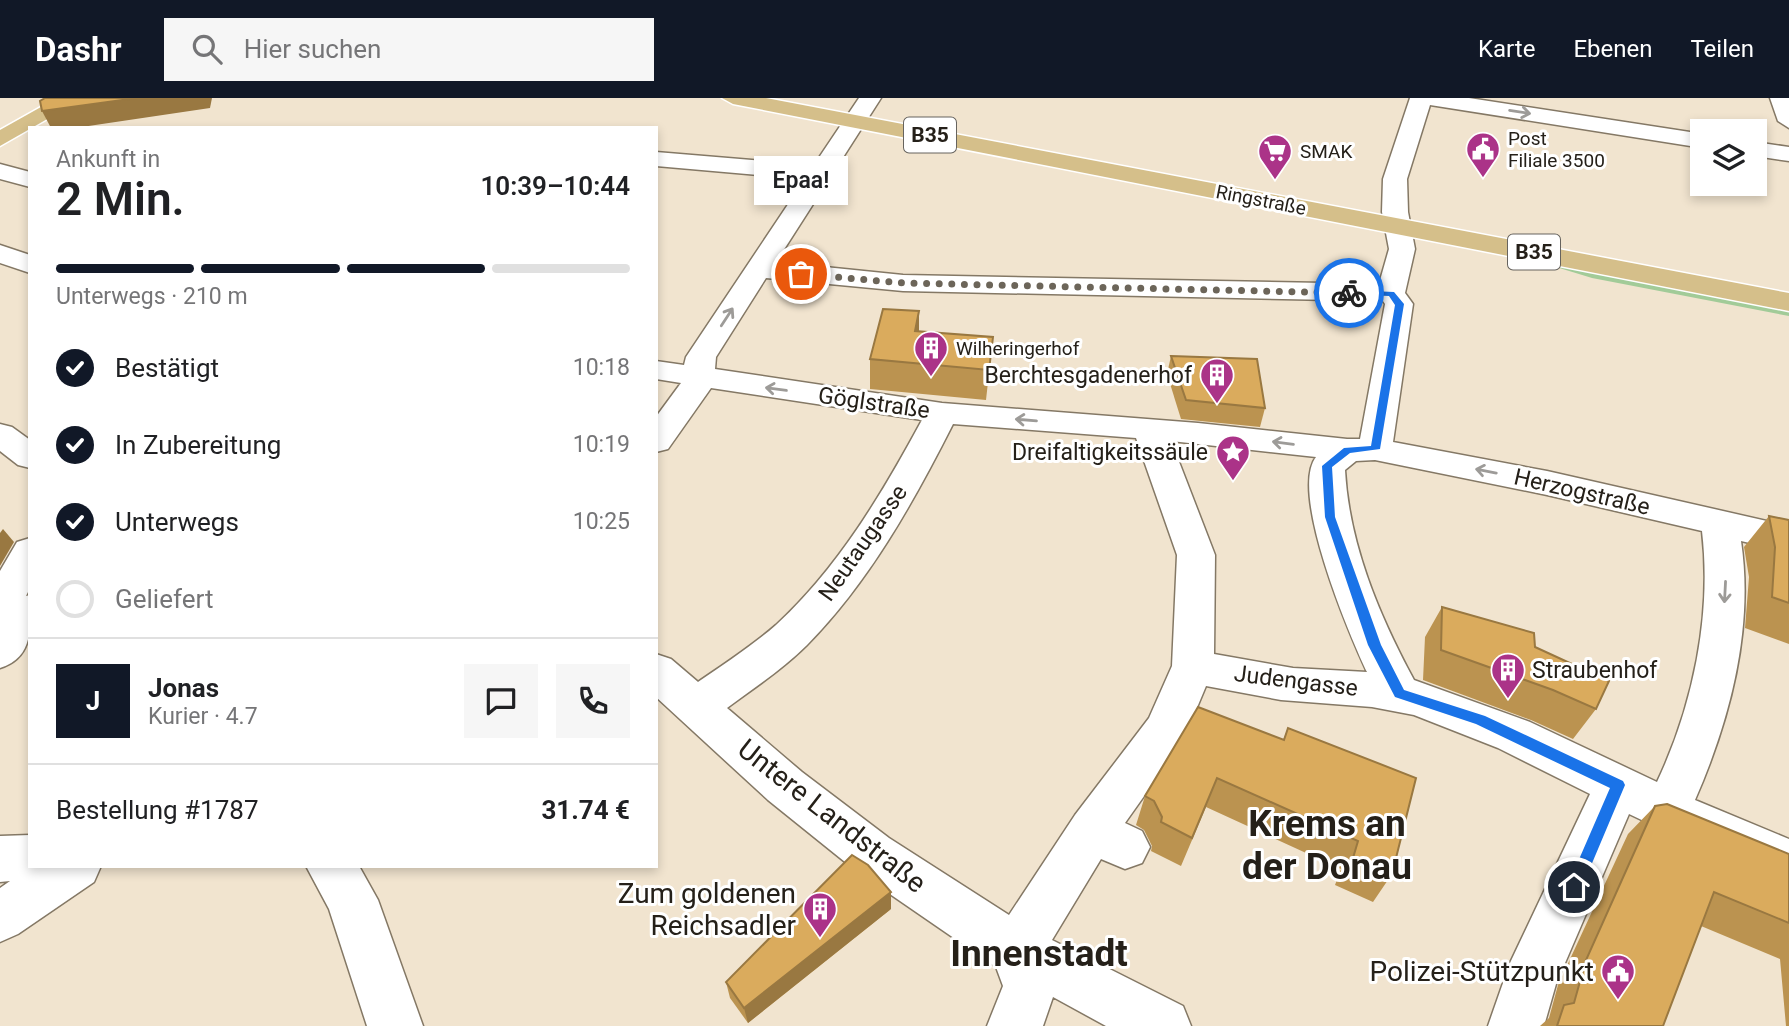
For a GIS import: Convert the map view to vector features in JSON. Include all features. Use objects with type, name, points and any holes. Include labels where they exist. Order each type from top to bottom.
[{"type":"main road","points":[[0,139],[73,98]]},
{"type":"main road","name":"Ringstraße","points":[[733,98],[1789,302]]},
{"type":"street","points":[[658,437],[698,385],[701,357],[870,98]]},
{"type":"street","points":[[1399,693],[1374,645],[1330,517],[1326,486],[1327,466],[1361,449],[1398,320],[1399,304],[1391,293],[1402,248],[1395,179],[1420,98]]},
{"type":"street","points":[[1428,98],[1690,139]]},
{"type":"street","points":[[1781,98],[1789,121]]},
{"type":"street","points":[[1767,151],[1789,154]]},
{"type":"street","points":[[658,159],[821,173]]},
{"type":"street","points":[[0,171],[28,179]]},
{"type":"street","points":[[0,253],[28,264]]},
{"type":"street","points":[[758,269],[903,283],[1391,293]]},
{"type":"street","name":"Göglstraße","points":[[658,370],[942,413],[1149,429]]},
{"type":"street","name":"Neutaugasse","points":[[696,707],[789,637],[850,569],[899,496],[942,413]]},
{"type":"street","points":[[1014,1026],[1030,986],[1017,950],[1108,839],[1167,728],[1193,666],[1196,555],[1149,429]]},
{"type":"street","name":"Herzogstraße","points":[[1149,429],[1361,449],[1548,483],[1789,539]]},
{"type":"street","points":[[0,434],[28,455]]},
{"type":"street","points":[[1667,810],[1696,747],[1717,664],[1726,571],[1720,525]]},
{"type":"street","points":[[0,607],[28,555]]},
{"type":"street","points":[[0,652],[28,613]]},
{"type":"street","name":"Judengasse","points":[[1193,666],[1292,685],[1352,687],[1399,693],[1480,720],[1667,810],[1748,847],[1789,862]]},
{"type":"street","name":"Untere Landstraße","points":[[658,673],[785,786],[872,854],[1017,950],[1163,1026]]},
{"type":"street","points":[[1522,1004],[1618,785]]},
{"type":"street","points":[[0,859],[28,858]]},
{"type":"street","points":[[0,917],[73,868]]},
{"type":"street","points":[[332,868],[352,900],[395,1026]]},
{"type":"green space","points":[[1543,263],[1789,311],[1789,316],[1592,278]]},
{"type":"building","points":[[45,98],[137,98],[42,111],[40,101]]},
{"type":"building","points":[[883,309],[919,311],[915,331],[993,337],[989,370],[870,359]]},
{"type":"building","points":[[1171,356],[1257,359],[1265,408],[1186,400]]},
{"type":"building","points":[[1769,516],[1789,520],[1789,603],[1772,597],[1775,547]]},
{"type":"building","points":[[1442,607],[1534,633],[1535,647],[1609,681],[1596,709],[1553,690],[1441,650]]},
{"type":"building","points":[[1198,707],[1284,740],[1288,728],[1416,778],[1392,874],[1353,858],[1358,841],[1217,778],[1192,838],[1161,822],[1162,817],[1154,801],[1145,796]]},
{"type":"building","points":[[1667,804],[1789,854],[1789,923],[1714,892],[1663,1026],[1557,1026],[1564,1005],[1574,1003],[1586,960],[1655,806]]},
{"type":"building","name":"Zum goldenen Reichsadler","points":[[852,855],[868,865],[891,892],[744,1008],[726,982]]},
{"type":"way so far","points":[[801,274],[903,283],[1349,293]]},
{"type":"place","name":"Post Filiale 3500","points":[[1483,179]]},
{"type":"place","name":"SMAK","points":[[1275,181]]},
{"type":"place","name":"Epaa!","points":[[801,274]]},
{"type":"place","name":"Wilheringerhof","points":[[931,378]]},
{"type":"place","name":"Berchtesgadenerhof","points":[[1217,405]]},
{"type":"place","name":"Dreifaltigkeitssäule","points":[[1233,482]]},
{"type":"place","name":"Straubenhof","points":[[1508,700]]},
{"type":"place","name":"Zum goldenen Reichsadler","points":[[820,939]]},
{"type":"place","name":"Polizei-Stützpunkt","points":[[1618,1001]]},
{"type":"district","name":"Krems an der Donau","points":[[1327,844]]},
{"type":"district","name":"Innenstadt","points":[[1039,953]]},
{"type":"route","points":[[1349,293],[1391,293],[1399,304],[1375,449],[1347,450],[1327,466],[1326,486],[1330,517],[1374,645],[1399,693],[1480,720],[1560,755],[1618,785],[1574,887]]}]
